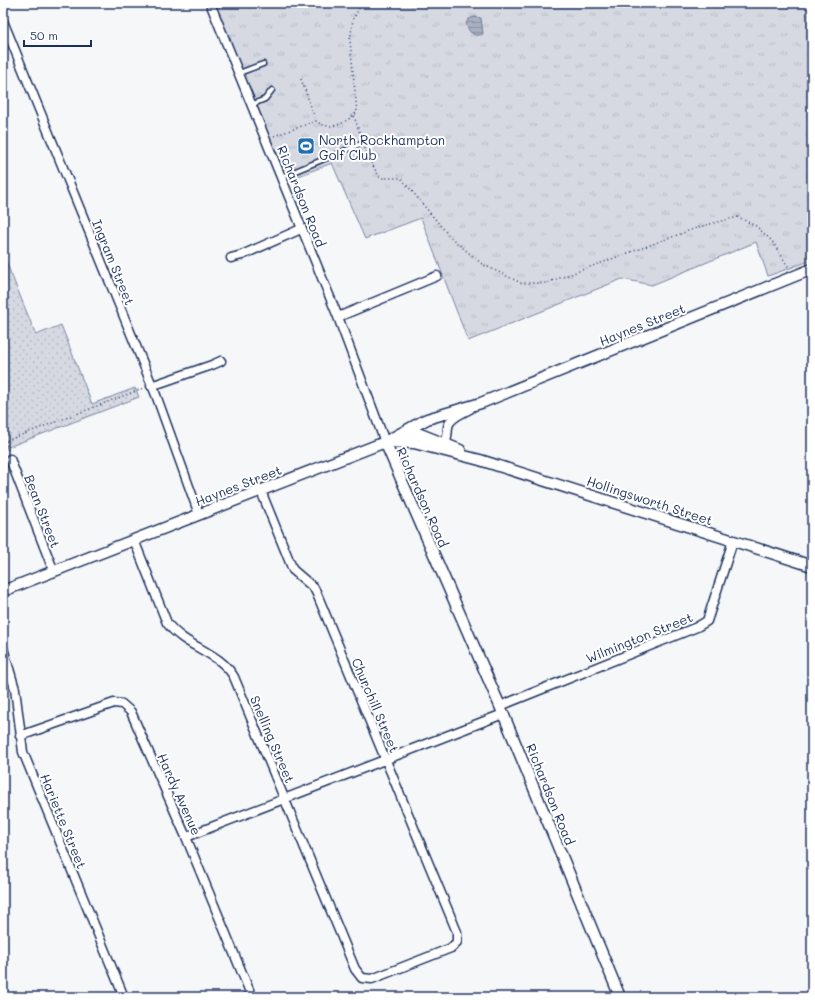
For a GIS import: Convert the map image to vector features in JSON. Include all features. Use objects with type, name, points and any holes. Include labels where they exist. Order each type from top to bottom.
[{"type":"street","name":"Richardson Road","points":[[210,3],[301,230],[338,317],[385,442],[502,710],[620,997]]},
{"type":"street","name":"Ingram Street","points":[[3,21],[151,386],[199,514]]},
{"type":"street","points":[[231,258],[242,255],[301,230]]},
{"type":"street","name":"Haynes Street","points":[[3,592],[385,442],[427,420],[482,403],[812,269]]},
{"type":"street","points":[[338,317],[437,276]]},
{"type":"street","points":[[151,386],[221,361]]},
{"type":"street","name":"Haynes Street","points":[[445,447],[449,436],[448,426],[450,422],[482,403]]},
{"type":"street","name":"Hollingsworth Street","points":[[403,433],[420,434],[445,447],[480,460],[812,566]]},
{"type":"street","name":"Hollingsworth Street","points":[[385,442],[414,443],[445,447]]},
{"type":"street","name":"Bean Street","points":[[10,458],[54,572]]},
{"type":"street","name":"Churchill Street","points":[[261,491],[293,570],[314,588],[317,594],[458,937],[455,946],[451,948],[372,979],[362,978],[358,974]]},
{"type":"street","name":"Snelling Street","points":[[134,540],[168,623],[181,638],[222,661],[229,668],[358,974]]},
{"type":"street","name":"Wilmington Street","points":[[186,837],[386,760],[697,627],[707,621],[733,541]]},
{"type":"street","name":"Hariette Street","points":[[3,648],[15,689],[23,752],[124,997]]},
{"type":"street","name":"Hardy Avenue","points":[[20,736],[114,703],[122,704],[131,712],[186,837],[252,997]]},
{"type":"lane","points":[[238,74],[263,64]]},
{"type":"lane","points":[[251,105],[265,99],[272,90]]},
{"type":"lane","points":[[280,178],[363,143]]},
{"type":"path","points":[[301,79],[316,121],[322,126],[332,126],[346,123],[354,116],[357,112],[350,41],[353,19],[362,3]]},
{"type":"path","points":[[354,116],[369,160],[380,178],[400,178],[450,237],[482,264],[521,283],[546,283],[702,226],[738,217],[756,226],[772,241],[794,277]]},
{"type":"path","points":[[274,136],[316,121]]},
{"type":"path","points":[[3,442],[151,386]]},
{"type":"path","points":[[6,441],[10,458]]},
{"type":"green space","name":"North Rockhampton Golf Club","points":[[215,3],[812,3],[812,260],[768,276],[756,242],[652,285],[622,279],[468,341],[421,218],[365,239],[332,163],[286,181]]},
{"type":"green space","points":[[3,254],[36,335],[61,325],[92,404],[135,388],[139,397],[3,449]]},
{"type":"water","points":[[474,17],[481,18],[483,34],[476,35],[468,29],[466,23],[469,19]]},
{"type":"place","name":"North Rockhampton Golf Club","points":[[306,146]]}]
